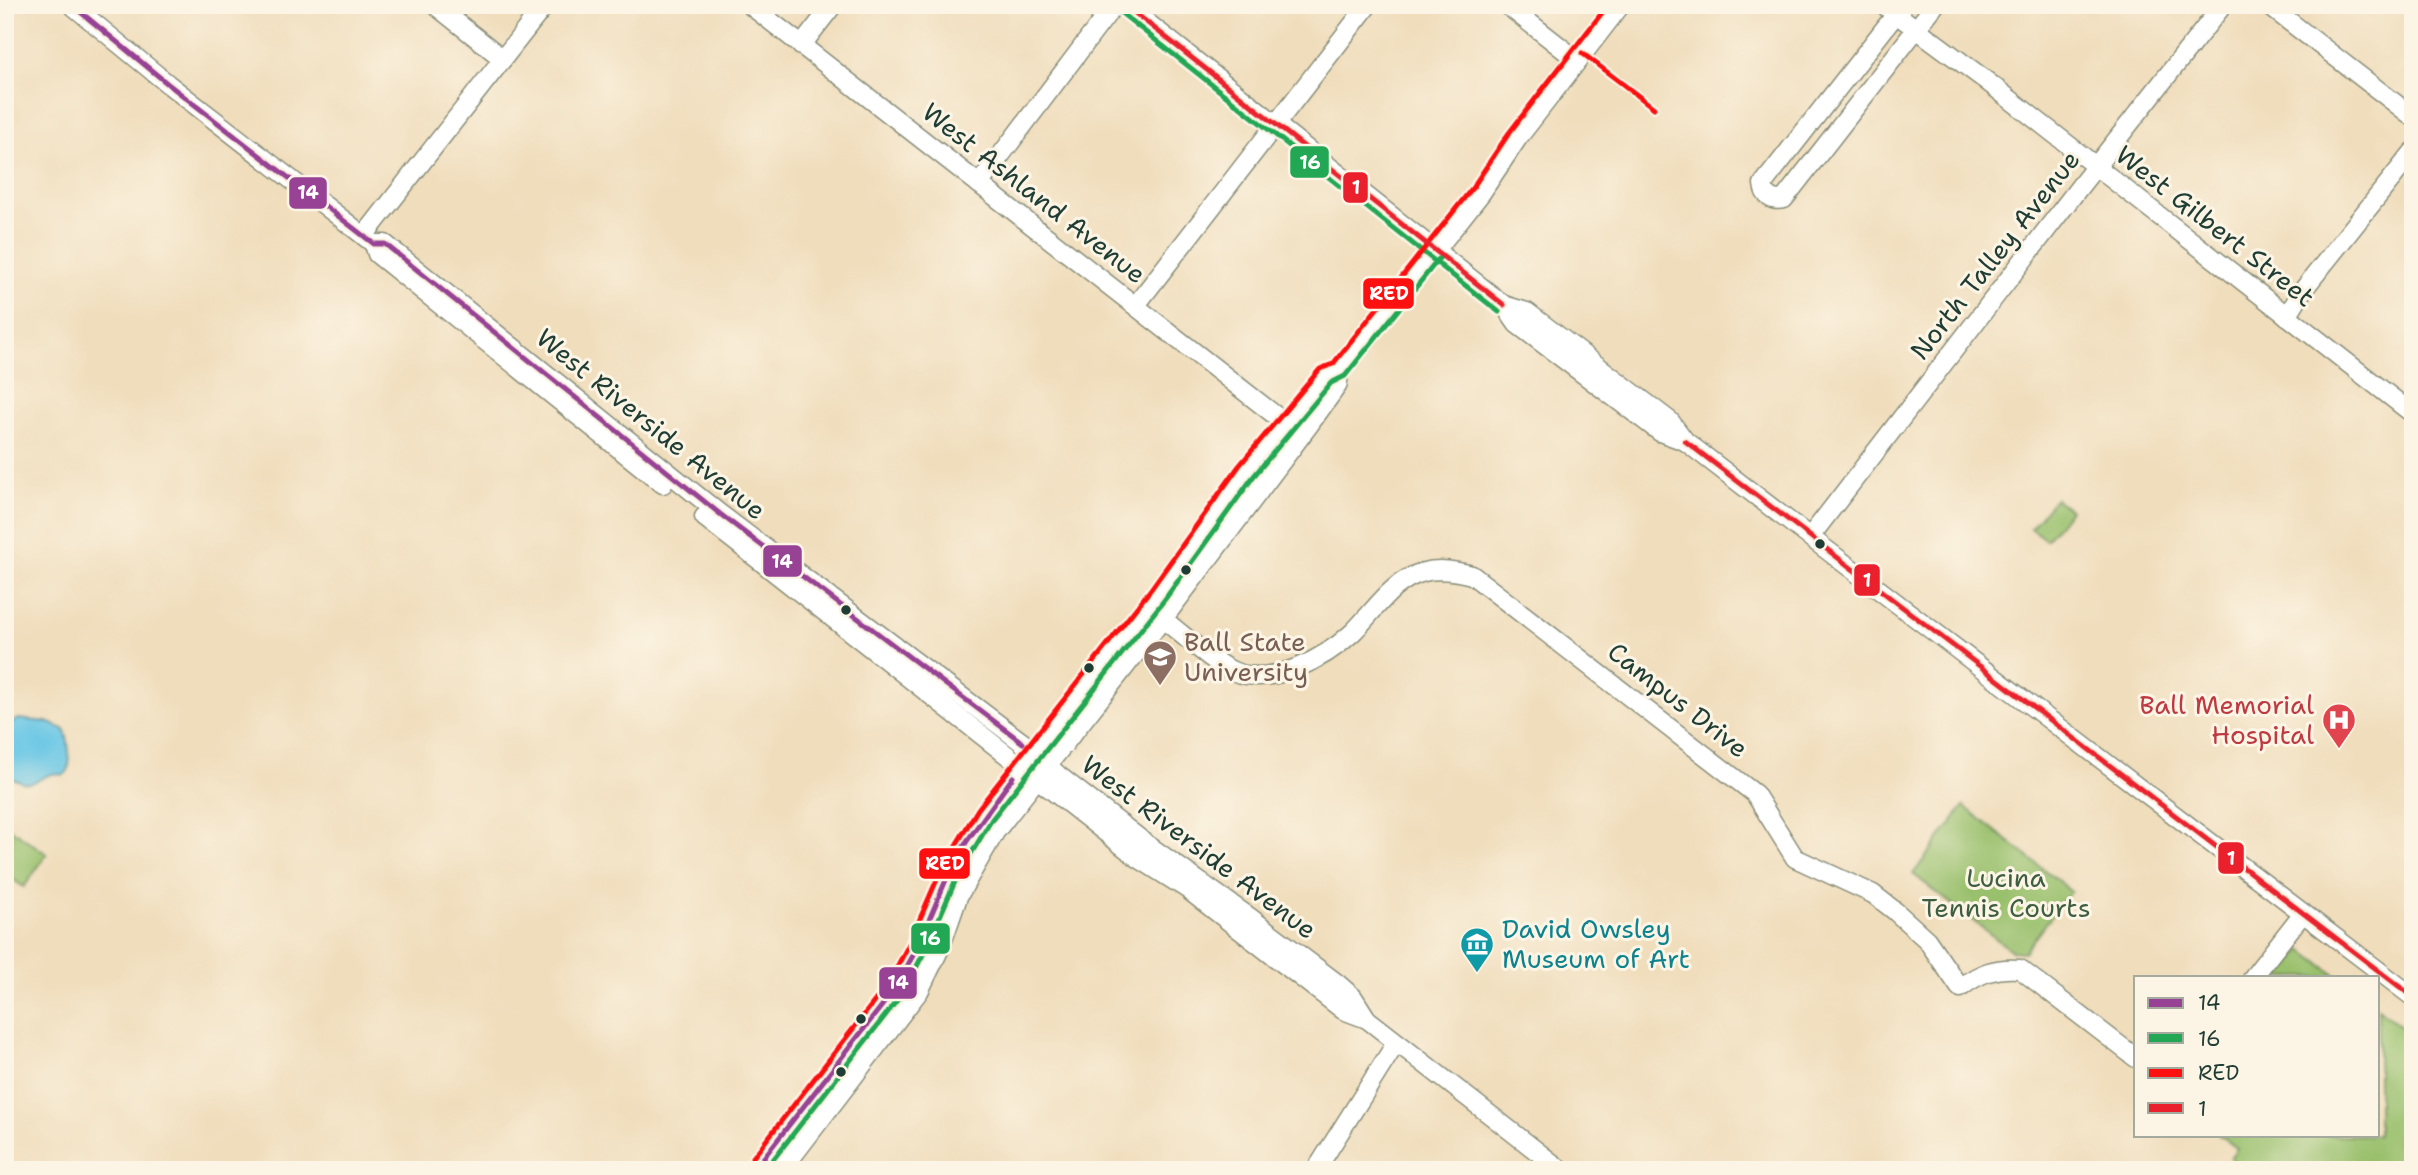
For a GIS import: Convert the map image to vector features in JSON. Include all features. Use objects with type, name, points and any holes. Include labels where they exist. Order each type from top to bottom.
[{"type":"main road","points":[[780,1170],[909,1004],[929,970],[952,907],[974,863],[1033,770],[1336,385],[1338,371],[1434,251],[1516,138],[1619,5]]},
{"type":"main road","points":[[1154,613],[1246,472],[1326,375],[1338,371]]},
{"type":"main road","points":[[754,1170],[895,989],[918,948],[949,873],[967,841],[1033,770]]},
{"type":"street","name":"West Riverside Avenue","points":[[72,5],[168,84],[369,240],[385,244],[720,514],[1138,858],[1207,905],[1343,1010],[1367,1019],[1396,1043]]},
{"type":"street","points":[[435,5],[503,59]]},
{"type":"street","points":[[369,240],[545,5]]},
{"type":"street","name":"West Ashland Avenue","points":[[750,5],[1285,423]]},
{"type":"street","points":[[802,46],[833,5]]},
{"type":"street","points":[[979,184],[1114,5]]},
{"type":"street","points":[[1125,5],[1504,305],[1517,324],[1660,432],[1685,441],[2413,998]]},
{"type":"street","points":[[1136,305],[1368,5]]},
{"type":"street","points":[[1507,5],[1577,60]]},
{"type":"street","points":[[1894,8],[1763,184],[1769,197],[1777,201],[1784,199],[1935,5]]},
{"type":"street","name":"North Talley Avenue","points":[[1810,537],[2223,5]]},
{"type":"street","points":[[2268,5],[2413,117]]},
{"type":"street","name":"West Gilbert Street","points":[[1894,8],[1916,29],[2097,166],[2413,414]]},
{"type":"street","points":[[2287,316],[2303,290],[2413,152]]},
{"type":"street","name":"Campus Drive","points":[[1154,613],[1233,671],[1254,676],[1274,674],[1321,656],[1351,634],[1391,591],[1405,580],[1425,571],[1448,570],[1472,575],[1755,794],[1795,858],[1873,894],[1895,911],[1927,940],[1960,988],[1972,978],[1988,971],[2007,968],[2020,970],[2134,1056]]},
{"type":"street","points":[[2254,976],[2303,913]]},
{"type":"street","points":[[1317,1170],[1396,1043],[1561,1170]]},
{"type":"green space","points":[[2055,498],[2070,510],[2046,540],[2031,528]]},
{"type":"green space","name":"Lucina Tennis Courts","points":[[1964,806],[2071,891],[2024,952],[2012,951],[1913,874]]},
{"type":"green space","points":[[5,825],[47,854],[24,887],[5,874]]},
{"type":"green space","points":[[2302,950],[2337,976],[2281,976]]},
{"type":"green space","points":[[2380,1010],[2413,1036],[2413,1170],[2242,1170],[2230,1158],[2237,1148],[2220,1136],[2380,1136]]},
{"type":"water","points":[[18,719],[47,722],[64,729],[69,757],[65,774],[52,774],[30,783],[5,777],[5,726]]},
{"type":"transit line","name":"14","points":[[72,5],[168,84],[374,244],[385,244],[720,514],[1023,743]]},
{"type":"transit line","name":"1","points":[[1125,5],[1504,305]]},
{"type":"transit line","name":"RED","points":[[747,1165],[888,984],[909,944],[942,868],[978,809],[1151,589],[1239,466],[1320,369],[1333,364],[1473,187],[1509,133],[1608,5]]},
{"type":"transit line","name":"16","points":[[1120,12],[1499,312]]},
{"type":"transit line","name":"RED","points":[[1582,53],[1654,108]]},
{"type":"transit line","name":"16","points":[[765,1170],[902,994],[925,951],[957,877],[992,819],[1165,599],[1253,477],[1331,383],[1345,376],[1441,256]]},
{"type":"transit line","name":"1","points":[[1685,441],[2413,997]]},
{"type":"transit line","name":"14","points":[[754,1170],[895,989],[917,948],[949,873],[967,841],[1013,777]]},
{"type":"place","name":"Ball State University","points":[[1160,687]]},
{"type":"place","name":"Ball Memorial Hospital","points":[[2339,750]]},
{"type":"place","name":"David Owsley Museum of Art","points":[[1477,974]]}]
